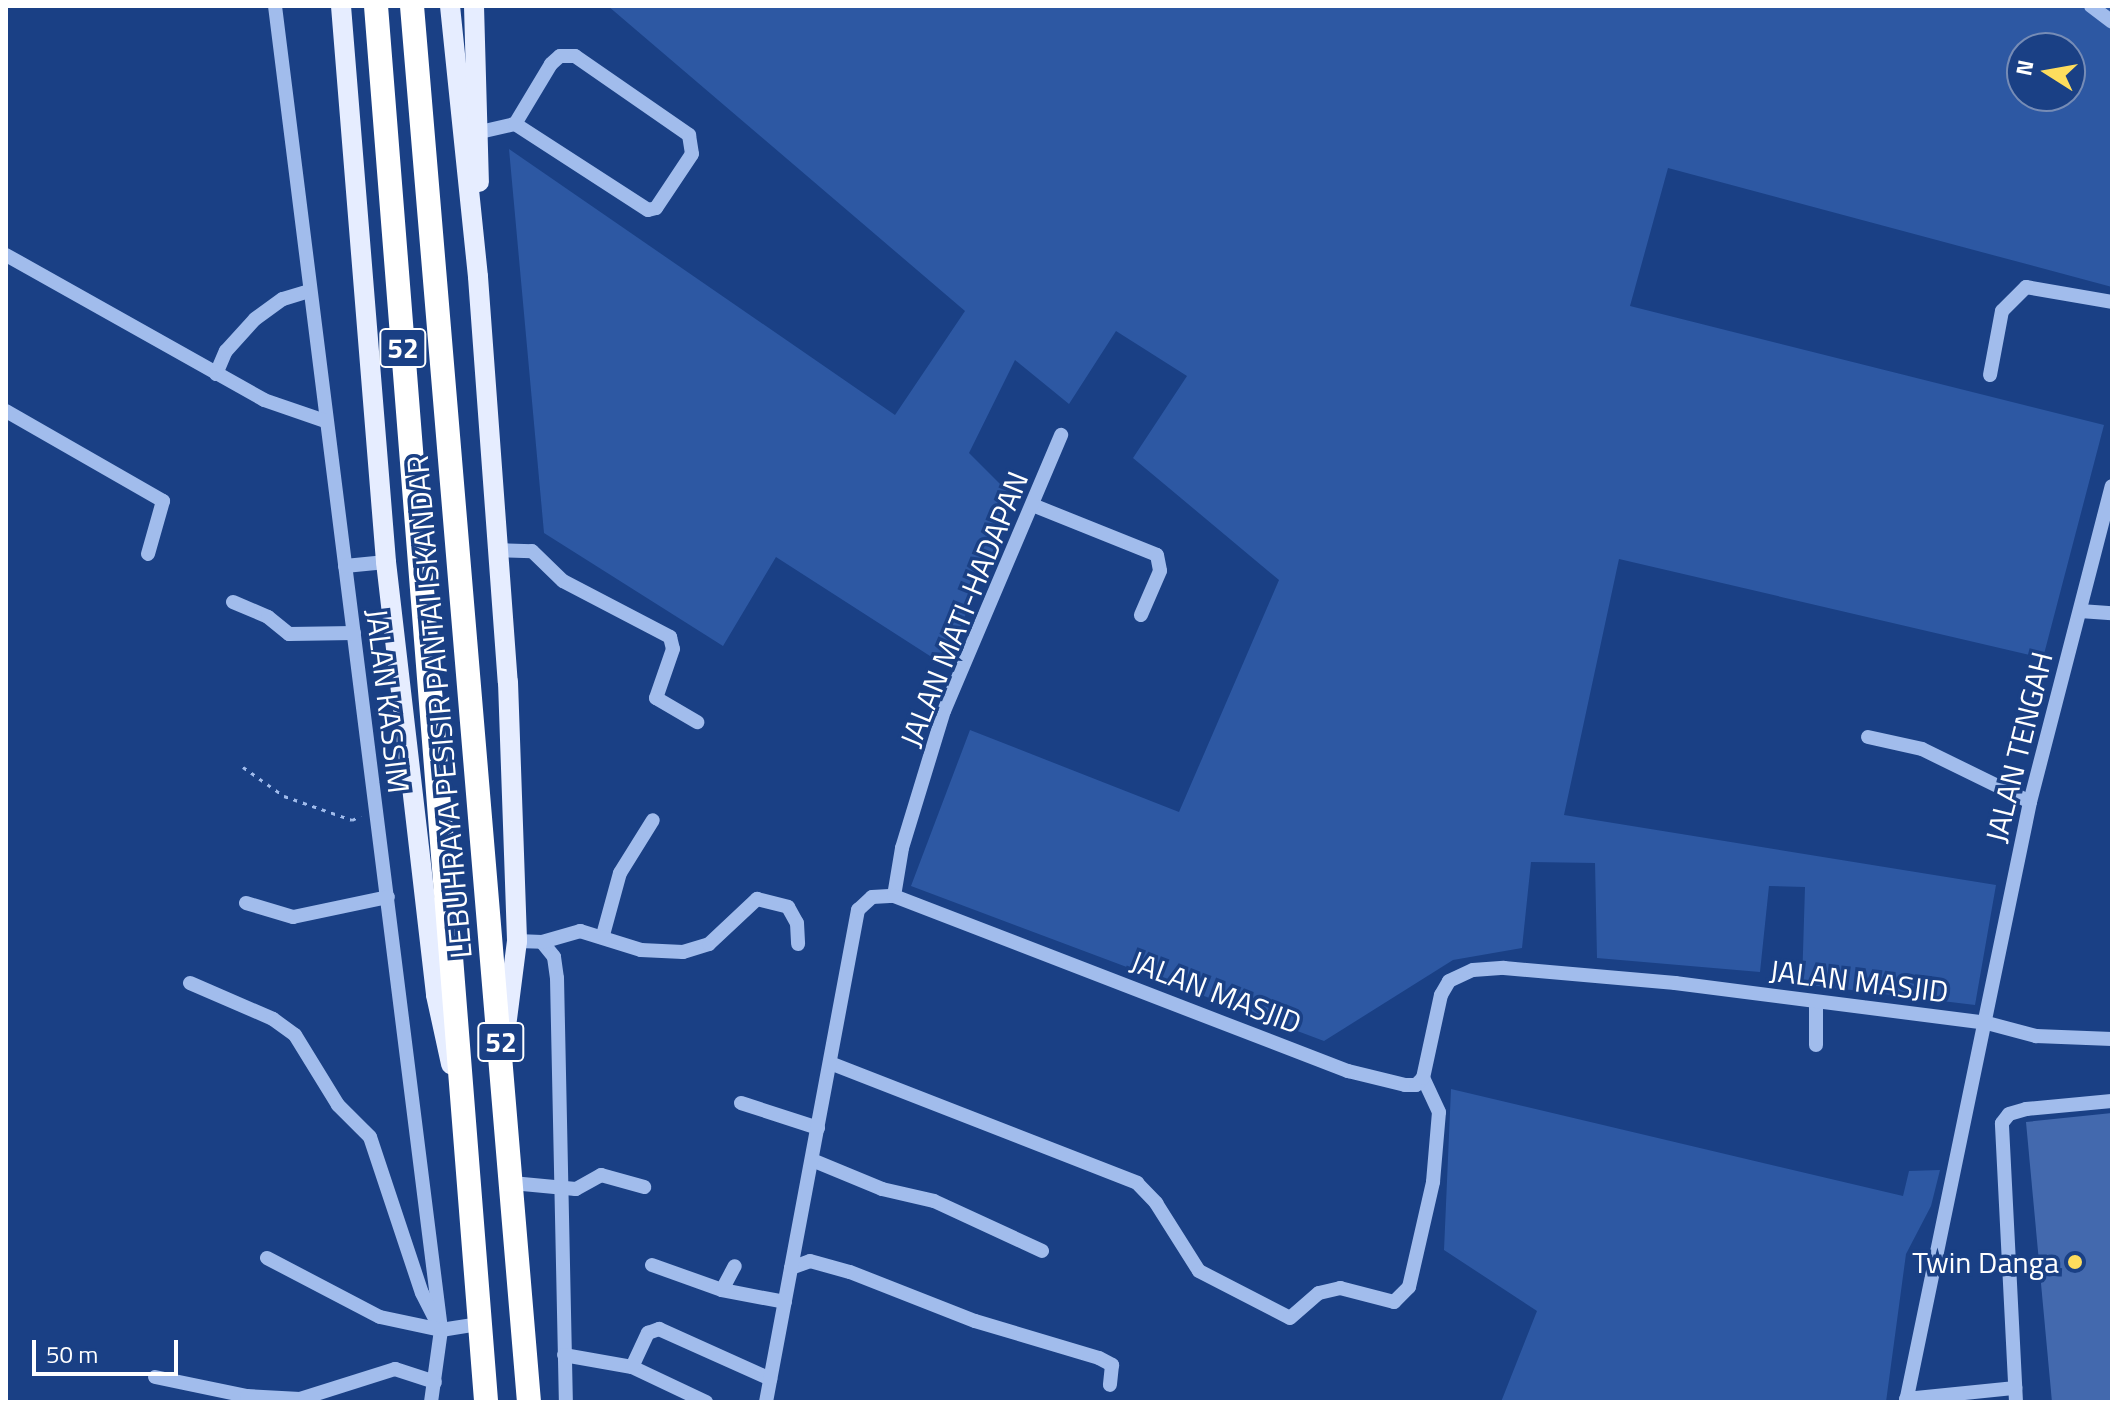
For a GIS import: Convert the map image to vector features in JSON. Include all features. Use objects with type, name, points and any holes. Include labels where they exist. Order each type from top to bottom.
[{"type":"highway","name":"LEBUHRAYA PESISIR PANTAI ISKANDAR","points":[[376,6],[486,1402]]},
{"type":"highway","name":"LEBUHRAYA PESISIR PANTAI ISKANDAR","points":[[412,6],[529,1402]]},
{"type":"main road","points":[[341,6],[386,562],[436,995],[466,1127]]},
{"type":"main road","points":[[450,6],[478,277],[508,682],[517,941],[502,1055]]},
{"type":"main road","points":[[474,6],[480,132],[478,277]]},
{"type":"street","name":"JALAN KASSIM","points":[[275,6],[441,1330],[431,1402]]},
{"type":"street","points":[[2091,6],[2112,22]]},
{"type":"street","points":[[480,132],[515,124],[648,210],[656,208],[692,154],[689,135],[575,56],[560,56],[551,64],[515,124]]},
{"type":"street","points":[[6,255],[264,400],[325,421]]},
{"type":"street","points":[[1990,375],[2002,311],[2026,287],[2112,302]]},
{"type":"street","points":[[216,374],[226,351],[255,319],[283,299],[309,291]]},
{"type":"street","points":[[6,411],[163,501],[148,554]]},
{"type":"street","name":"JALAN MATI-HADAPAN","points":[[894,896],[902,848],[944,711],[1035,506],[1061,435]]},
{"type":"street","name":"JALAN TENGAH","points":[[1906,1401],[1987,1023],[2030,802],[2112,486]]},
{"type":"street","points":[[1035,506],[1157,555],[1160,571],[1141,615]]},
{"type":"street","points":[[496,550],[532,551],[563,581],[670,637],[673,649],[656,698],[697,722]]},
{"type":"street","points":[[345,566],[386,562]]},
{"type":"street","points":[[233,602],[268,617],[289,634],[354,633]]},
{"type":"street","points":[[2080,611],[2112,613]]},
{"type":"street","points":[[1868,737],[1922,749],[2030,802]]},
{"type":"street","points":[[603,935],[620,873],[653,820]]},
{"type":"street","points":[[766,1402],[858,910],[872,897],[894,896]]},
{"type":"street","name":"JALAN MASJID","points":[[894,896],[1348,1071],[1405,1085],[1416,1085],[1423,1078],[1441,995],[1449,981],[1473,970],[1533,968],[1987,1023],[2036,1036],[2112,1039]]},
{"type":"street","points":[[246,903],[293,917],[388,897]]},
{"type":"street","points":[[517,941],[542,942],[580,931],[603,935],[641,950],[683,952],[709,944],[757,899],[788,907],[797,923],[798,944]]},
{"type":"street","points":[[542,942],[554,957],[557,978],[566,1402]]},
{"type":"street","points":[[190,983],[273,1019],[295,1035],[338,1105],[370,1137],[422,1293],[441,1330]]},
{"type":"street","points":[[1816,1002],[1816,1045]]},
{"type":"street","points":[[830,1063],[1137,1183],[1156,1203],[1199,1271],[1290,1318],[1319,1293],[1340,1288],[1394,1302],[1409,1287],[1424,1232],[1438,1133],[1439,1112],[1423,1078]]},
{"type":"street","points":[[1906,1401],[2016,1395],[2002,1123],[2009,1114],[2026,1109],[2112,1101]]},
{"type":"street","points":[[741,1103],[818,1128]]},
{"type":"street","points":[[812,1160],[882,1189],[934,1201],[1042,1251]]},
{"type":"street","points":[[512,1183],[563,1184],[580,1188],[601,1175],[644,1187]]},
{"type":"street","points":[[267,1258],[380,1317],[441,1330],[480,1324]]},
{"type":"street","points":[[791,1268],[810,1261],[850,1272],[975,1321],[1099,1358],[1112,1365],[1110,1385]]},
{"type":"street","points":[[652,1265],[722,1290],[785,1302]]},
{"type":"street","points":[[722,1290],[735,1266]]},
{"type":"street","points":[[632,1367],[648,1333],[659,1329],[770,1379]]},
{"type":"street","points":[[564,1355],[632,1367],[706,1402]]},
{"type":"street","points":[[155,1377],[247,1396],[300,1399],[395,1369],[435,1382]]},
{"type":"path","points":[[243,767],[284,796],[329,814],[352,820],[375,810]]},
{"type":"shaded area","points":[[608,6],[2112,6],[2112,287],[1668,168],[1630,306],[2104,425],[2043,658],[1619,559],[1564,815],[1996,885],[1975,1005],[1802,984],[1805,887],[1769,886],[1760,972],[1597,958],[1595,863],[1531,862],[1522,948],[1453,960],[1324,1041],[911,886],[970,730],[1179,812],[1279,580],[1133,458],[1187,376],[1116,331],[1069,404],[1015,360],[969,453],[1015,499],[944,665],[776,557],[723,646],[544,533],[509,149],[895,415],[965,311]]},
{"type":"shaded area","points":[[1451,1089],[1903,1196],[1909,1171],[1940,1170],[1931,1206],[1906,1254],[1886,1402],[1501,1402],[1537,1311],[1444,1250]]},
{"type":"building","name":"Twin Danga","points":[[2112,1113],[2112,1402],[2052,1402],[2026,1122]]},
{"type":"place","name":"Twin Danga","points":[[2075,1262]]}]
